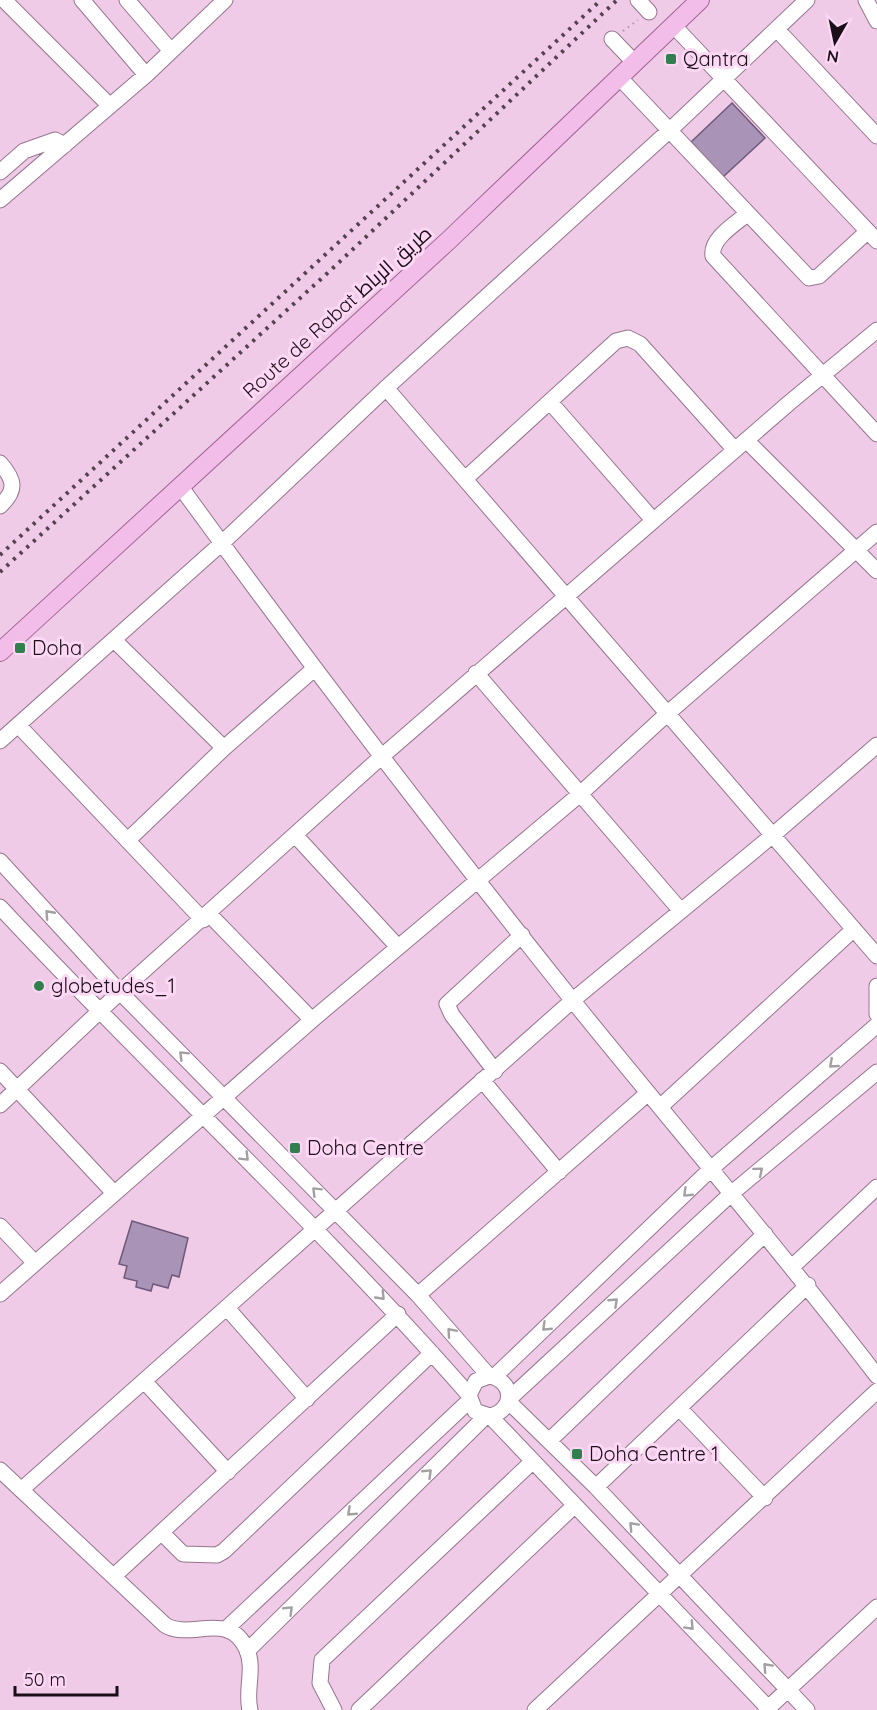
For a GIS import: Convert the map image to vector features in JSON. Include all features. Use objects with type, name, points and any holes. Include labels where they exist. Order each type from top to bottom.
[{"type":"main road","name":"Route de Rabat طريق الرباط","points":[[0,652],[449,240],[700,0]]},
{"type":"street","points":[[4,0],[110,106]]},
{"type":"street","points":[[82,0],[146,75]]},
{"type":"street","points":[[127,0],[171,51]]},
{"type":"street","points":[[638,0],[650,12]]},
{"type":"street","points":[[0,741],[222,543],[386,388],[670,130],[807,0]]},
{"type":"street","points":[[866,0],[877,21]]},
{"type":"street","points":[[0,200],[146,75],[223,1]]},
{"type":"street","points":[[619,77],[809,278],[819,276],[872,236],[672,25]]},
{"type":"street","points":[[783,36],[877,136]]},
{"type":"street","points":[[612,39],[634,62]]},
{"type":"street","points":[[0,172],[24,151],[56,140],[65,145]]},
{"type":"street","points":[[747,214],[716,241],[712,247],[713,256],[877,434]]},
{"type":"street","points":[[0,1106],[120,992],[476,673],[877,330]]},
{"type":"street","points":[[465,479],[616,341],[628,338],[640,344],[741,445],[877,572]]},
{"type":"street","points":[[386,388],[877,956]]},
{"type":"street","points":[[550,402],[653,520]]},
{"type":"street","points":[[0,463],[11,476],[14,486],[9,497],[0,506]]},
{"type":"street","points":[[180,486],[380,758],[648,1093],[808,1285],[877,1376]]},
{"type":"street","points":[[0,1294],[312,1020],[579,795],[668,713],[877,532]]},
{"type":"street","points":[[114,640],[224,748]]},
{"type":"street","points":[[129,839],[224,748],[314,669]]},
{"type":"street","points":[[476,673],[681,911]]},
{"type":"street","points":[[18,725],[206,917],[312,1020]]},
{"type":"street","points":[[21,1490],[573,1000],[773,835],[877,745]]},
{"type":"street","points":[[295,835],[398,947]]},
{"type":"street","points":[[0,861],[120,992],[336,1210],[492,1376],[502,1381],[508,1389],[509,1400],[596,1487],[807,1710]]},
{"type":"street","points":[[0,907],[99,1013],[317,1228],[432,1353],[469,1397],[476,1411],[488,1416],[533,1461],[768,1709],[876,1610]]},
{"type":"street","points":[[660,1107],[854,929]]},
{"type":"street","points":[[495,1071],[452,1015],[447,1004],[522,935]]},
{"type":"street","points":[[877,986],[877,1014]]},
{"type":"street","points":[[226,1629],[469,1397],[476,1382],[492,1376],[712,1168],[877,1025]]},
{"type":"street","points":[[0,1071],[114,1193]]},
{"type":"street","points":[[247,1651],[488,1416],[505,1409],[509,1400],[732,1193],[877,1072]]},
{"type":"street","points":[[482,1080],[559,1172]]},
{"type":"street","points":[[418,1295],[648,1093]]},
{"type":"street","points":[[792,1267],[877,1187]]},
{"type":"street","points":[[0,1226],[34,1263]]},
{"type":"street","points":[[550,1440],[765,1234]]},
{"type":"street","points":[[596,1487],[808,1285]]},
{"type":"street","points":[[227,1308],[307,1399]]},
{"type":"street","points":[[115,1575],[398,1314]]},
{"type":"street","points":[[162,1533],[183,1554],[217,1555],[224,1551],[432,1353]]},
{"type":"street","points":[[144,1381],[228,1472]]},
{"type":"street","points":[[535,1710],[765,1498],[877,1391]]},
{"type":"street","points":[[678,1408],[765,1498]]},
{"type":"street","points":[[334,1710],[320,1683],[322,1660],[533,1461]]},
{"type":"street","points":[[0,1470],[115,1575],[170,1629],[201,1627],[226,1629],[238,1638],[247,1651],[250,1710]]},
{"type":"street","points":[[359,1710],[574,1506]]},
{"type":"path","points":[[612,39],[650,12]]},
{"type":"building","points":[[732,103],[765,138],[723,177],[691,142]]},
{"type":"building","points":[[132,1221],[188,1238],[179,1277],[172,1275],[168,1288],[153,1284],[151,1291],[136,1287],[137,1281],[124,1278],[127,1266],[119,1264]]},
{"type":"railway","points":[[0,555],[601,0]]},
{"type":"railway","points":[[0,572],[333,268],[617,0]]},
{"type":"place","name":"Qantra","points":[[671,59]]},
{"type":"place","name":"Doha","points":[[20,648]]},
{"type":"place","name":"globetudes_1","points":[[39,986]]},
{"type":"place","name":"Doha Centre","points":[[295,1148]]},
{"type":"place","name":"Doha Centre 1","points":[[577,1454]]}]
